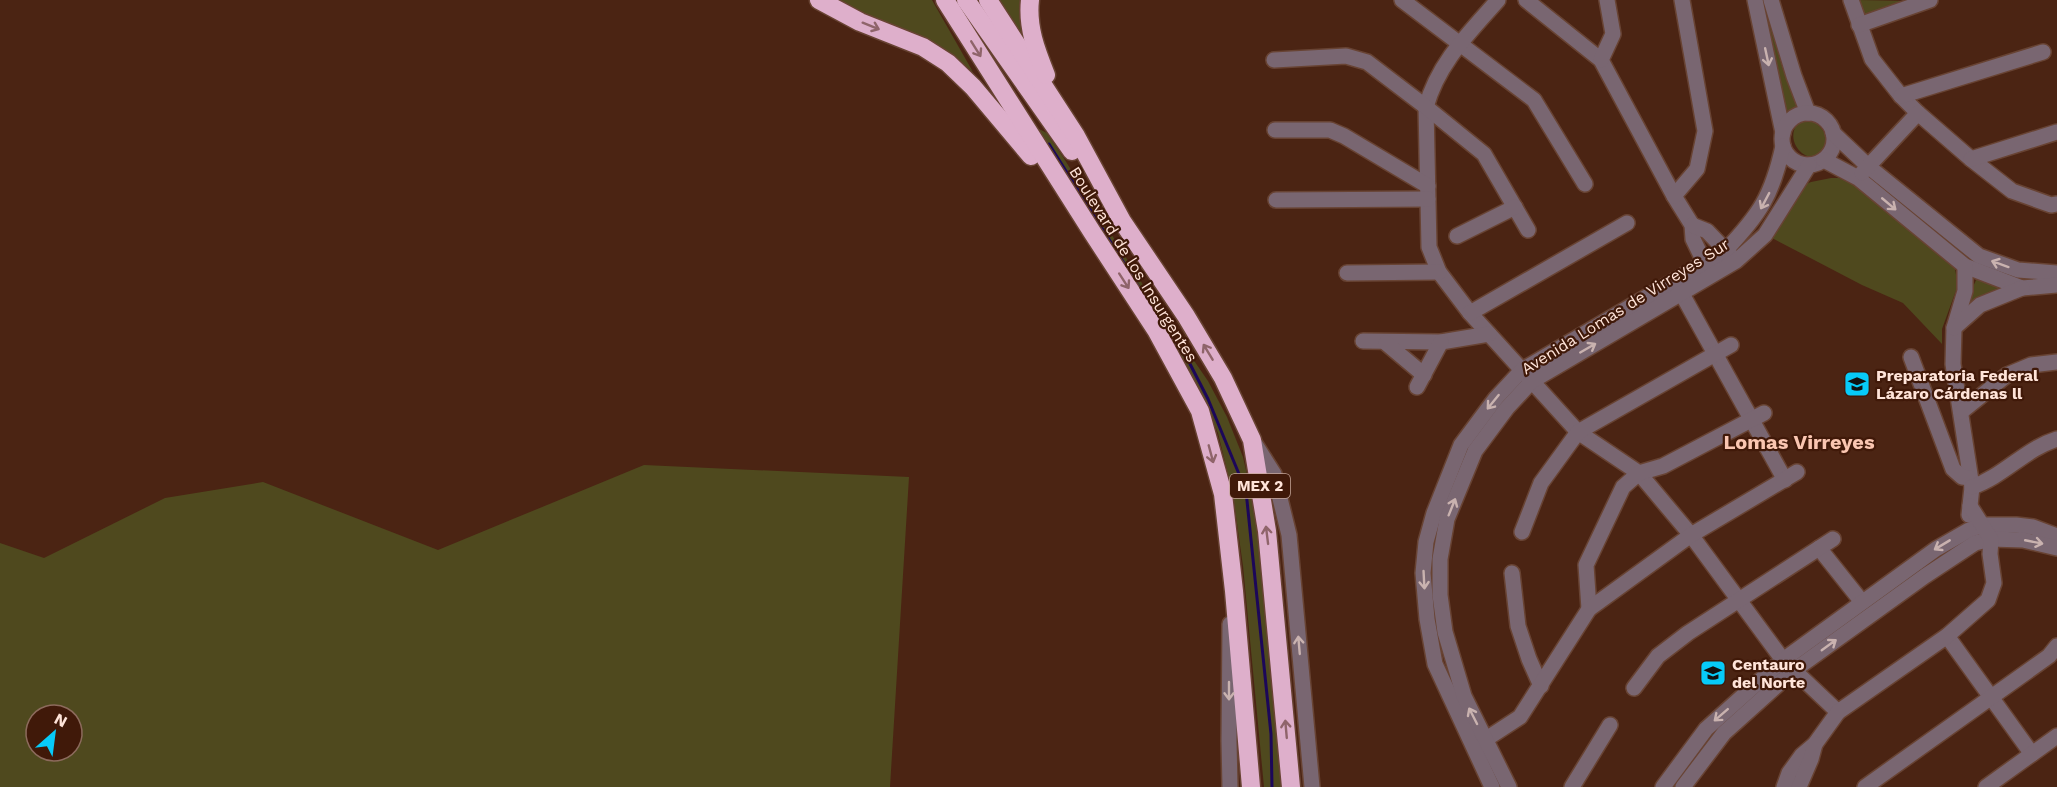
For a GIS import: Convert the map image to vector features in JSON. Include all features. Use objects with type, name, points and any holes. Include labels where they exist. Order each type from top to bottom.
[{"type":"highway","points":[[819,0],[860,22],[923,47],[948,63],[1007,125],[1092,232]]},
{"type":"highway","name":"Boulevard de los Insurgentes","points":[[945,0],[1156,330],[1200,411],[1223,494],[1251,787]]},
{"type":"highway","points":[[966,0],[1122,221]]},
{"type":"highway","name":"Boulevard de los Insurgentes","points":[[988,0],[1076,136],[1122,221],[1186,316],[1223,378],[1252,441],[1267,531],[1291,787]]},
{"type":"highway","points":[[1030,0],[1028,15],[1035,47],[1076,136]]},
{"type":"street","points":[[1402,0],[1534,100],[1585,184]]},
{"type":"street","points":[[1498,0],[1460,43],[1441,69],[1431,88],[1426,106],[1429,247],[1439,272],[1470,313],[1578,432],[1639,473],[1691,535],[1788,665],[1838,712]]},
{"type":"street","points":[[1526,0],[1601,60],[1692,225],[1693,239],[1708,270]]},
{"type":"street","points":[[1601,60],[1613,34],[1607,0]]},
{"type":"street","points":[[1674,196],[1697,169],[1705,131],[1682,0]]},
{"type":"street","points":[[1755,0],[1783,140],[1793,160],[1809,165],[1824,160],[1833,148],[1833,133]]},
{"type":"street","points":[[1771,0],[1808,113]]},
{"type":"street","points":[[1851,0],[1872,59],[1901,96],[1918,113],[1971,159],[2013,191],[2051,205],[2057,204]]},
{"type":"street","points":[[1859,25],[1927,0]]},
{"type":"street","points":[[1901,96],[2043,52]]},
{"type":"street","points":[[1274,60],[1346,56],[1367,62],[1426,106],[1484,154],[1528,230]]},
{"type":"street","points":[[1783,140],[1785,127],[1795,117],[1808,113],[1824,119],[1863,172],[1965,266],[2022,288]]},
{"type":"street","points":[[1863,172],[1918,113]]},
{"type":"street","points":[[1275,130],[1330,130],[1344,136],[1428,192]]},
{"type":"street","points":[[1971,159],[2057,132]]},
{"type":"street","name":"Avenida Lomas de Virreyes Sur","points":[[1731,256],[1746,228],[1764,205],[1777,176],[1783,140]]},
{"type":"street","points":[[1824,160],[1863,172],[1979,256],[2018,270],[2057,273]]},
{"type":"street","name":"Avenida Lomas de Virreyes Sur","points":[[1509,787],[1479,744],[1435,664],[1427,620],[1423,573],[1426,542],[1434,513],[1461,445],[1496,398],[1527,375],[1765,235],[1809,165]]},
{"type":"street","points":[[1276,200],[1428,192]]},
{"type":"street","points":[[1457,236],[1515,207]]},
{"type":"street","points":[[1470,313],[1627,224]]},
{"type":"street","points":[[1692,225],[1707,231],[1731,256]]},
{"type":"street","points":[[1784,787],[1789,773],[1802,755],[1815,744],[1838,712],[1947,636],[1988,600],[1994,583],[1991,547],[1976,533],[1970,506],[1971,483],[1953,364],[1954,328],[1965,291],[1965,266]]},
{"type":"street","name":"Avenida Lomas de Virreyes Sur","points":[[1527,375],[1682,294],[1708,270]]},
{"type":"street","points":[[1347,273],[1439,272]]},
{"type":"street","points":[[1954,328],[1980,305],[2022,288],[2057,285]]},
{"type":"street","points":[[1479,744],[1520,717],[1589,609],[1691,535],[1791,476],[1757,416],[1715,354],[1682,294]]},
{"type":"street","points":[[1363,341],[1441,342],[1489,334]]},
{"type":"street","points":[[1386,343],[1420,381],[1441,342]]},
{"type":"street","points":[[1522,532],[1540,483],[1578,432],[1731,345]]},
{"type":"street","points":[[1911,357],[1953,469],[1971,483],[1988,481],[2041,444],[2057,439]]},
{"type":"street","points":[[1961,412],[2007,375],[2031,365],[2057,362]]},
{"type":"street","points":[[1589,609],[1586,566],[1623,487],[1639,473],[1664,466],[1757,416]]},
{"type":"street","points":[[1252,441],[1274,474],[1289,535],[1312,787]]},
{"type":"street","points":[[1664,787],[1706,729],[1788,665],[1862,602],[1936,549],[1976,533],[2016,525],[2033,527],[2057,536]]},
{"type":"street","points":[[1687,785],[1724,734],[1788,665],[1925,576],[1976,533]]},
{"type":"street","points":[[1634,688],[1658,656],[1688,633],[1833,539]]},
{"type":"street","points":[[1991,547],[2023,540],[2057,548]]},
{"type":"street","points":[[1819,548],[1862,602]]},
{"type":"street","points":[[1512,573],[1518,626],[1541,686]]},
{"type":"street","points":[[1230,787],[1230,605],[1234,591]]},
{"type":"street","points":[[1947,636],[2032,754]]},
{"type":"street","points":[[1865,787],[2049,656],[2057,646]]},
{"type":"street","points":[[1572,787],[1610,725]]},
{"type":"street","points":[[1986,787],[2057,736]]},
{"type":"street","name":"Avenida Lomas de Virreyes Sur","points":[[1479,744],[1492,787]]},
{"type":"street","points":[[1798,787],[1815,744]]},
{"type":"shaded area","points":[[836,0],[932,0],[973,72],[936,47]]},
{"type":"shaded area","points":[[996,0],[1025,0],[1029,47]]},
{"type":"shaded area","points":[[1763,0],[1766,0],[1787,81],[1800,106],[1783,116],[1775,61]]},
{"type":"shaded area","points":[[1858,0],[1909,1],[1863,16]]},
{"type":"shaded area","points":[[1803,118],[1813,121],[1824,133],[1828,148],[1821,155],[1814,157],[1806,155],[1799,151],[1795,144],[1793,135],[1796,126]]},
{"type":"shaded area","points":[[1035,127],[1047,133],[1155,304],[1208,381],[1227,417],[1243,457],[1251,492],[1269,605],[1286,787],[1264,787],[1243,566],[1233,495],[1218,433],[1183,359],[1166,336]]},
{"type":"shaded area","points":[[1839,178],[1856,185],[1955,269],[1958,285],[1942,329],[1942,344],[1903,303],[1862,285],[1772,238],[1804,185]]},
{"type":"shaded area","points":[[1977,278],[1998,287],[1998,293],[1962,311]]},
{"type":"shaded area","points":[[644,465],[909,477],[890,787],[0,787],[0,543],[44,558],[165,498],[263,482],[438,550]]},
{"type":"waterway","points":[[1049,144],[1189,362],[1208,399],[1246,491],[1271,734],[1272,787]]},
{"type":"place","name":"Preparatoria Federal Lázaro Cárdenas ll","points":[[1857,384]]},
{"type":"place","name":"Centauro del Norte","points":[[1713,673]]},
{"type":"district","name":"Lomas Virreyes","points":[[1799,442]]}]
